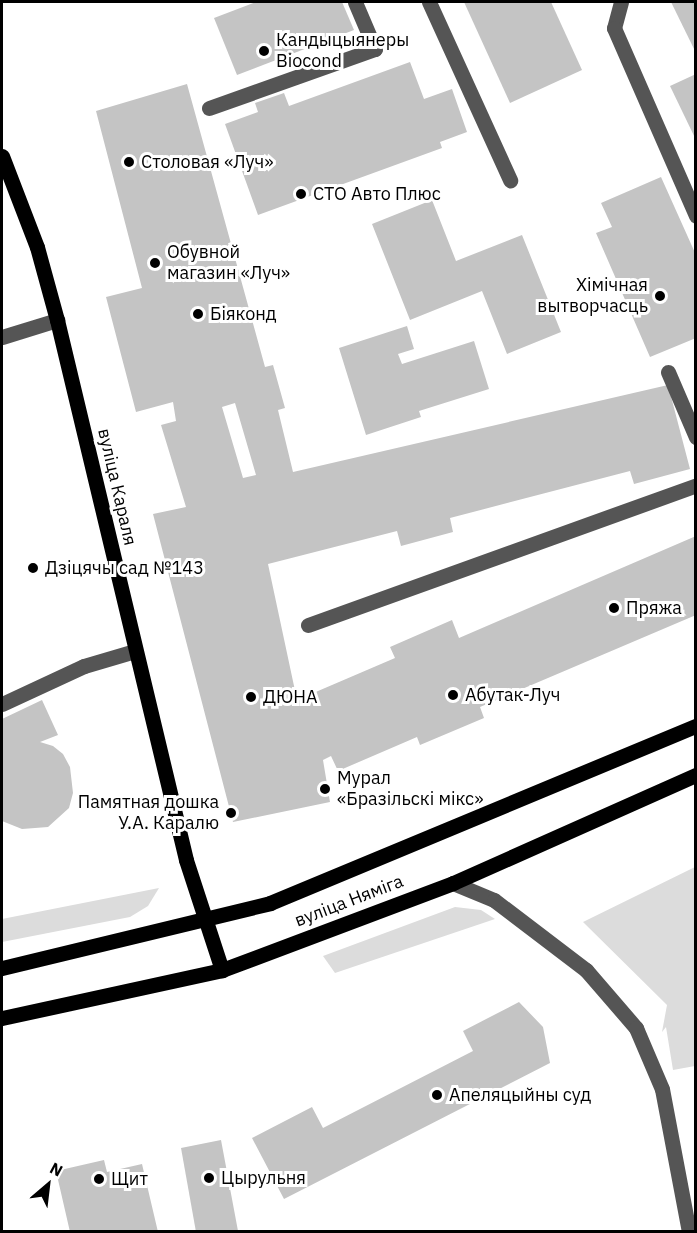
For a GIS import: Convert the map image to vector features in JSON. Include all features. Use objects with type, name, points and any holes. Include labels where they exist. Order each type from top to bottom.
[{"type":"main road","name":"вуліца Караля","points":[[2,156],[37,247],[57,320],[186,860],[222,970]]},
{"type":"main road","name":"вуліца Няміга","points":[[2,968],[270,903],[696,726]]},
{"type":"main road","name":"вуліца Няміга","points":[[2,1018],[222,970],[453,883],[696,775]]},
{"type":"lane","points":[[209,108],[375,49],[355,2]]},
{"type":"lane","points":[[429,2],[510,180]]},
{"type":"lane","points":[[621,2],[614,28],[694,207]]},
{"type":"lane","points":[[2,337],[57,320]]},
{"type":"lane","points":[[668,372],[696,437]]},
{"type":"lane","points":[[308,625],[696,485]]},
{"type":"lane","points":[[2,704],[84,666],[135,651]]},
{"type":"lane","points":[[453,883],[494,900],[586,970],[636,1028],[662,1089],[689,1232]]},
{"type":"shaded area","points":[[695,867],[695,1066],[673,1070],[666,1027],[662,1032],[667,1005],[583,922]]},
{"type":"shaded area","points":[[159,888],[148,906],[130,917],[2,942],[2,919]]},
{"type":"shaded area","points":[[455,907],[481,910],[495,919],[335,973],[323,956]]},
{"type":"building","name":"Кандыцыянеры Biocond","points":[[256,2],[342,2],[354,30],[237,75],[214,18]]},
{"type":"building","points":[[464,2],[551,2],[582,70],[510,103]]},
{"type":"building","points":[[671,2],[696,2],[696,53]]},
{"type":"building","points":[[410,62],[424,99],[452,89],[467,132],[440,142],[442,148],[258,215],[225,124],[258,112],[255,103],[284,93],[289,106]]},
{"type":"building","points":[[696,74],[696,140],[670,86]]},
{"type":"building","points":[[187,84],[265,367],[273,365],[285,408],[278,410],[293,472],[668,385],[690,469],[634,484],[630,471],[450,518],[453,532],[401,546],[397,531],[268,564],[297,700],[395,658],[390,647],[452,620],[459,638],[696,536],[696,615],[480,707],[484,718],[420,745],[417,737],[338,771],[331,756],[323,760],[330,802],[233,822],[153,514],[186,507],[161,425],[176,421],[173,402],[136,412],[106,297],[142,288],[96,111]],"holes":[[[235,403],[256,475],[243,478],[222,407]]]},
{"type":"building","name":"Хімічная вытворчасць","points":[[661,177],[696,255],[696,338],[650,357],[596,233],[612,227],[601,203]]},
{"type":"building","points":[[432,200],[456,261],[522,235],[561,332],[507,354],[482,291],[410,320],[372,224]]},
{"type":"building","points":[[407,326],[414,349],[398,354],[402,364],[474,341],[489,389],[419,411],[421,417],[366,435],[339,348]]},
{"type":"building","points":[[42,700],[58,735],[40,742],[53,746],[63,754],[70,767],[73,793],[69,808],[48,827],[22,829],[2,821],[2,719]]},
{"type":"building","name":"Апеляцыйны суд","points":[[519,1002],[543,1027],[550,1063],[284,1199],[252,1138],[312,1107],[323,1128],[473,1051],[463,1031]]},
{"type":"building","points":[[221,1140],[238,1231],[196,1232],[181,1148]]},
{"type":"building","points":[[104,1160],[107,1172],[142,1164],[158,1232],[70,1232],[56,1171]]},
{"type":"place","name":"Кандыцыянеры Biocond","points":[[264,51]]},
{"type":"place","name":"Столовая «Луч»","points":[[129,162]]},
{"type":"place","name":"СТО Авто Плюс","points":[[301,194]]},
{"type":"place","name":"Обувной магазин «Луч»","points":[[155,263]]},
{"type":"place","name":"Хімічная вытворчасць","points":[[660,296]]},
{"type":"place","name":"Біяконд","points":[[198,314]]},
{"type":"place","name":"Дзіцячы сад №143","points":[[33,568]]},
{"type":"place","name":"Пряжа","points":[[614,608]]},
{"type":"place","name":"Абутак-Луч","points":[[453,695]]},
{"type":"place","name":"ДЮНА","points":[[251,697]]},
{"type":"place","name":"Мурал «Бразільскі мікс»","points":[[325,789]]},
{"type":"place","name":"Памятная дошка У.А. Каралю","points":[[231,813]]},
{"type":"place","name":"Апеляцыйны суд","points":[[437,1095]]},
{"type":"place","name":"Цырульня","points":[[209,1178]]},
{"type":"place","name":"Щит","points":[[99,1179]]}]
